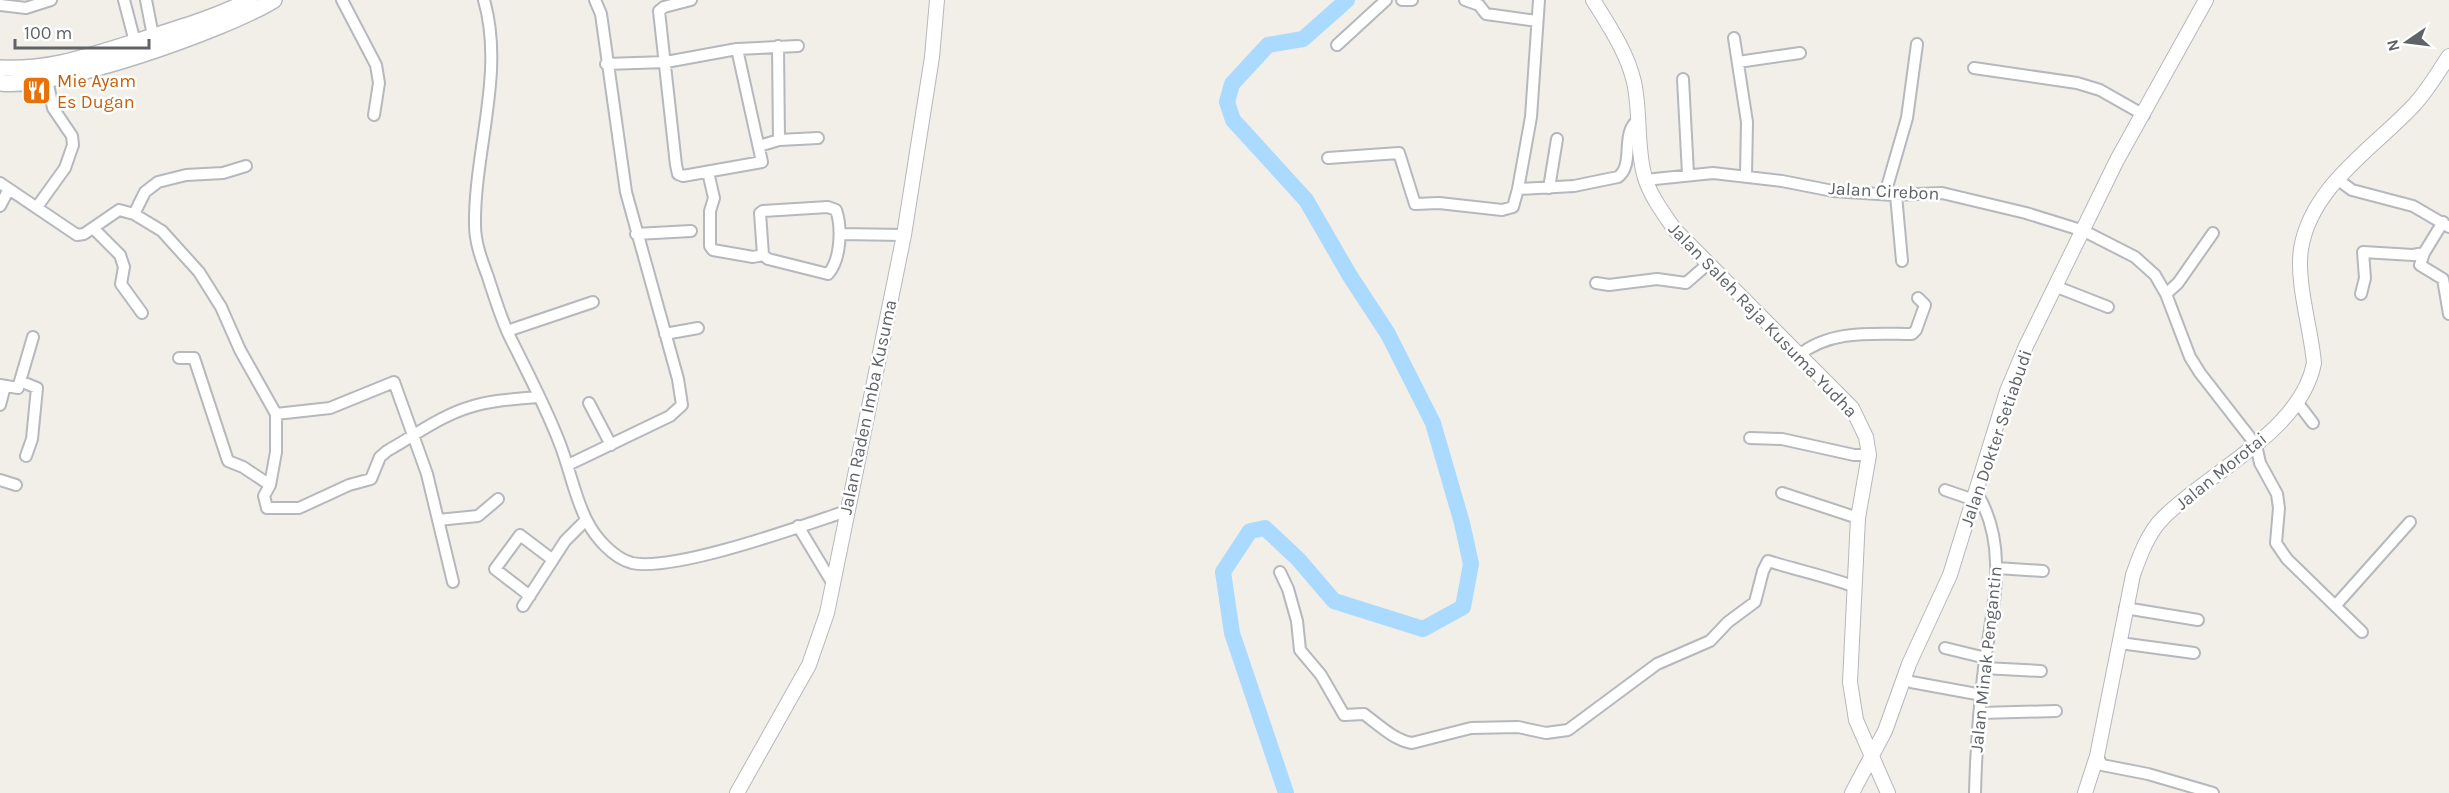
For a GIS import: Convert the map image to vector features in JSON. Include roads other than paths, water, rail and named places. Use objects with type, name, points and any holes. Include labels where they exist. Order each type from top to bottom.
[{"type":"main road","points":[[233,14],[250,0]]},
{"type":"main road","points":[[0,68],[36,69],[54,74],[272,1]]},
{"type":"main road","points":[[0,83],[24,85],[135,42],[154,42]]},
{"type":"street","points":[[0,5],[26,8],[51,0]]},
{"type":"street","points":[[124,0],[135,42]]},
{"type":"street","points":[[146,0],[154,42]]},
{"type":"street","points":[[342,0],[376,65],[379,83],[374,115]]},
{"type":"street","points":[[484,0],[489,17],[492,52],[474,227],[478,249],[507,331],[568,465],[586,520],[602,542],[618,556],[630,562],[643,564],[693,557],[847,511]]},
{"type":"street","points":[[568,465],[670,416],[682,405],[678,379],[626,192],[606,64],[602,20],[596,0]]},
{"type":"street","points":[[691,0],[664,7],[659,11],[678,174],[683,176],[759,164],[762,159],[737,50]]},
{"type":"street","name":"Jalan Raden Imba Kusuma","points":[[737,793],[809,665],[818,644],[833,584],[904,235],[932,57],[937,0]]},
{"type":"street","points":[[1337,45],[1386,0]]},
{"type":"street","points":[[1402,0],[1412,0]]},
{"type":"street","points":[[1465,0],[1479,5],[1486,14],[1537,21]]},
{"type":"street","points":[[1328,158],[1399,153],[1413,202],[1418,205],[1439,203],[1502,210],[1513,207],[1531,117],[1538,47],[1539,0]]},
{"type":"street","name":"Jalan Saleh Raja Kusuma Yudha","points":[[1593,0],[1629,63],[1634,84],[1640,158],[1645,180],[1656,202],[1675,230],[1852,408],[1866,437],[1869,455],[1858,519],[1853,586],[1851,682],[1856,720],[1888,793]]},
{"type":"street","name":"Jalan Dokter Setiabudi","points":[[1852,793],[1872,758],[1895,709],[1910,664],[1950,575],[2007,391],[2026,346],[2057,287],[2117,160],[2206,0]]},
{"type":"street","points":[[1734,38],[1748,130],[1746,176]]},
{"type":"street","points":[[1902,261],[1891,195],[1907,118],[1917,44]]},
{"type":"street","points":[[778,46],[779,140]]},
{"type":"street","points":[[606,64],[666,62],[737,50],[798,46]]},
{"type":"street","points":[[1738,62],[1800,53]]},
{"type":"street","name":"Jalan Morotai","points":[[2085,793],[2097,756],[2105,704],[2120,644],[2126,608],[2142,550],[2163,518],[2256,445],[2297,402],[2312,375],[2314,363],[2301,272],[2301,249],[2316,209],[2337,179],[2416,103],[2449,56]]},
{"type":"street","points":[[1974,68],[2077,83],[2100,90],[2144,115]]},
{"type":"street","points":[[37,207],[65,168],[73,145],[72,136],[54,108],[54,74]]},
{"type":"street","points":[[1683,79],[1688,174]]},
{"type":"street","points":[[1518,189],[1574,186],[1612,179],[1623,174],[1629,137],[1634,123],[1638,120]]},
{"type":"street","points":[[759,146],[779,140],[818,138]]},
{"type":"street","points":[[1549,188],[1557,139]]},
{"type":"street","points":[[134,214],[145,192],[158,182],[186,175],[223,173],[246,166]]},
{"type":"street","points":[[708,172],[714,198],[710,211],[710,246],[714,250],[753,256],[763,255],[768,259],[828,274],[834,262],[840,234],[836,210],[828,207],[763,211],[760,213],[759,221],[763,255]]},
{"type":"street","name":"Jalan Cirebon","points":[[1645,180],[1688,174],[1746,176],[1833,191],[1891,195],[1942,193],[2026,213],[2084,231],[2135,256],[2154,275],[2166,294],[2190,357],[2256,445],[2260,464],[2277,494],[2279,508],[2276,543],[2286,559],[2362,632]]},
{"type":"street","points":[[2337,179],[2352,190],[2413,206],[2446,224],[2424,253],[2420,265],[2443,279],[2449,314]]},
{"type":"street","points":[[0,206],[5,186],[76,235],[84,234],[119,210],[134,214],[162,231],[199,272],[221,307],[240,350],[276,414],[276,452],[270,485],[264,496],[267,508],[299,508],[349,485],[371,479],[380,457],[414,435],[469,407],[499,400],[539,397]]},
{"type":"street","points":[[93,228],[120,255],[124,267],[120,284],[142,313]]},
{"type":"street","points":[[636,234],[691,231]]},
{"type":"street","points":[[840,234],[904,235]]},
{"type":"street","points":[[2166,294],[2178,282],[2213,234]]},
{"type":"street","points":[[2361,294],[2365,278],[2363,252],[2413,255],[2424,253]]},
{"type":"street","points":[[1596,283],[1609,285],[1657,279],[1686,283],[1709,263]]},
{"type":"street","points":[[2057,287],[2108,306]]},
{"type":"street","points":[[1798,356],[1805,350],[1850,334],[1912,334],[1925,304],[1918,298]]},
{"type":"street","points":[[507,331],[593,302]]},
{"type":"street","points":[[665,334],[698,328]]},
{"type":"street","points":[[0,405],[3,386],[16,389],[20,381],[33,337]]},
{"type":"street","points":[[179,358],[194,358],[228,461],[251,471],[270,485]]},
{"type":"street","points":[[20,381],[37,388],[32,439],[26,456]]},
{"type":"street","points":[[276,414],[330,408],[394,382],[414,435],[453,582]]},
{"type":"street","points":[[2297,402],[2313,423]]},
{"type":"street","points":[[589,403],[611,445]]},
{"type":"street","points":[[1750,438],[1782,439],[1854,455],[1869,455]]},
{"type":"street","points":[[0,480],[16,485]]},
{"type":"street","points":[[1945,490],[1976,496]]},
{"type":"street","points":[[1782,493],[1858,519]]},
{"type":"street","name":"Jalan Minak Pengantin","points":[[1975,793],[1980,713],[1997,568],[1991,521],[1976,496]]},
{"type":"street","points":[[438,520],[478,516],[498,499]]},
{"type":"street","points":[[553,560],[520,535],[495,569],[527,601],[553,560],[565,541],[586,520]]},
{"type":"street","points":[[2336,605],[2410,522]]},
{"type":"street","points":[[798,526],[833,584]]},
{"type":"street","points":[[1280,572],[1288,589],[1297,621],[1300,650],[1321,675],[1344,715],[1364,714],[1404,742],[1412,743],[1471,728],[1518,727],[1546,733],[1568,730],[1657,664],[1710,641],[1728,622],[1755,603],[1768,561],[1811,574],[1822,574],[1853,586]]},
{"type":"street","points":[[1997,568],[2043,571]]},
{"type":"street","points":[[2126,608],[2198,620]]},
{"type":"street","points":[[2120,644],[2194,653]]},
{"type":"street","points":[[1946,648],[1985,663],[2041,671]]},
{"type":"street","points":[[1911,682],[1982,695]]},
{"type":"street","points":[[1980,713],[2056,711]]},
{"type":"street","points":[[2097,756],[2102,765],[2183,789],[2213,793]]},
{"type":"waterway","points":[[1286,793],[1232,633],[1223,572],[1250,531],[1265,528],[1298,559],[1334,601],[1423,629],[1463,607],[1471,564],[1462,523],[1433,423],[1388,334],[1350,276],[1306,200],[1233,120],[1227,102],[1232,84],[1268,45],[1303,39],[1347,0]]},
{"type":"place","name":"Mie Ayam Es Dugan","points":[[36,91]]}]
